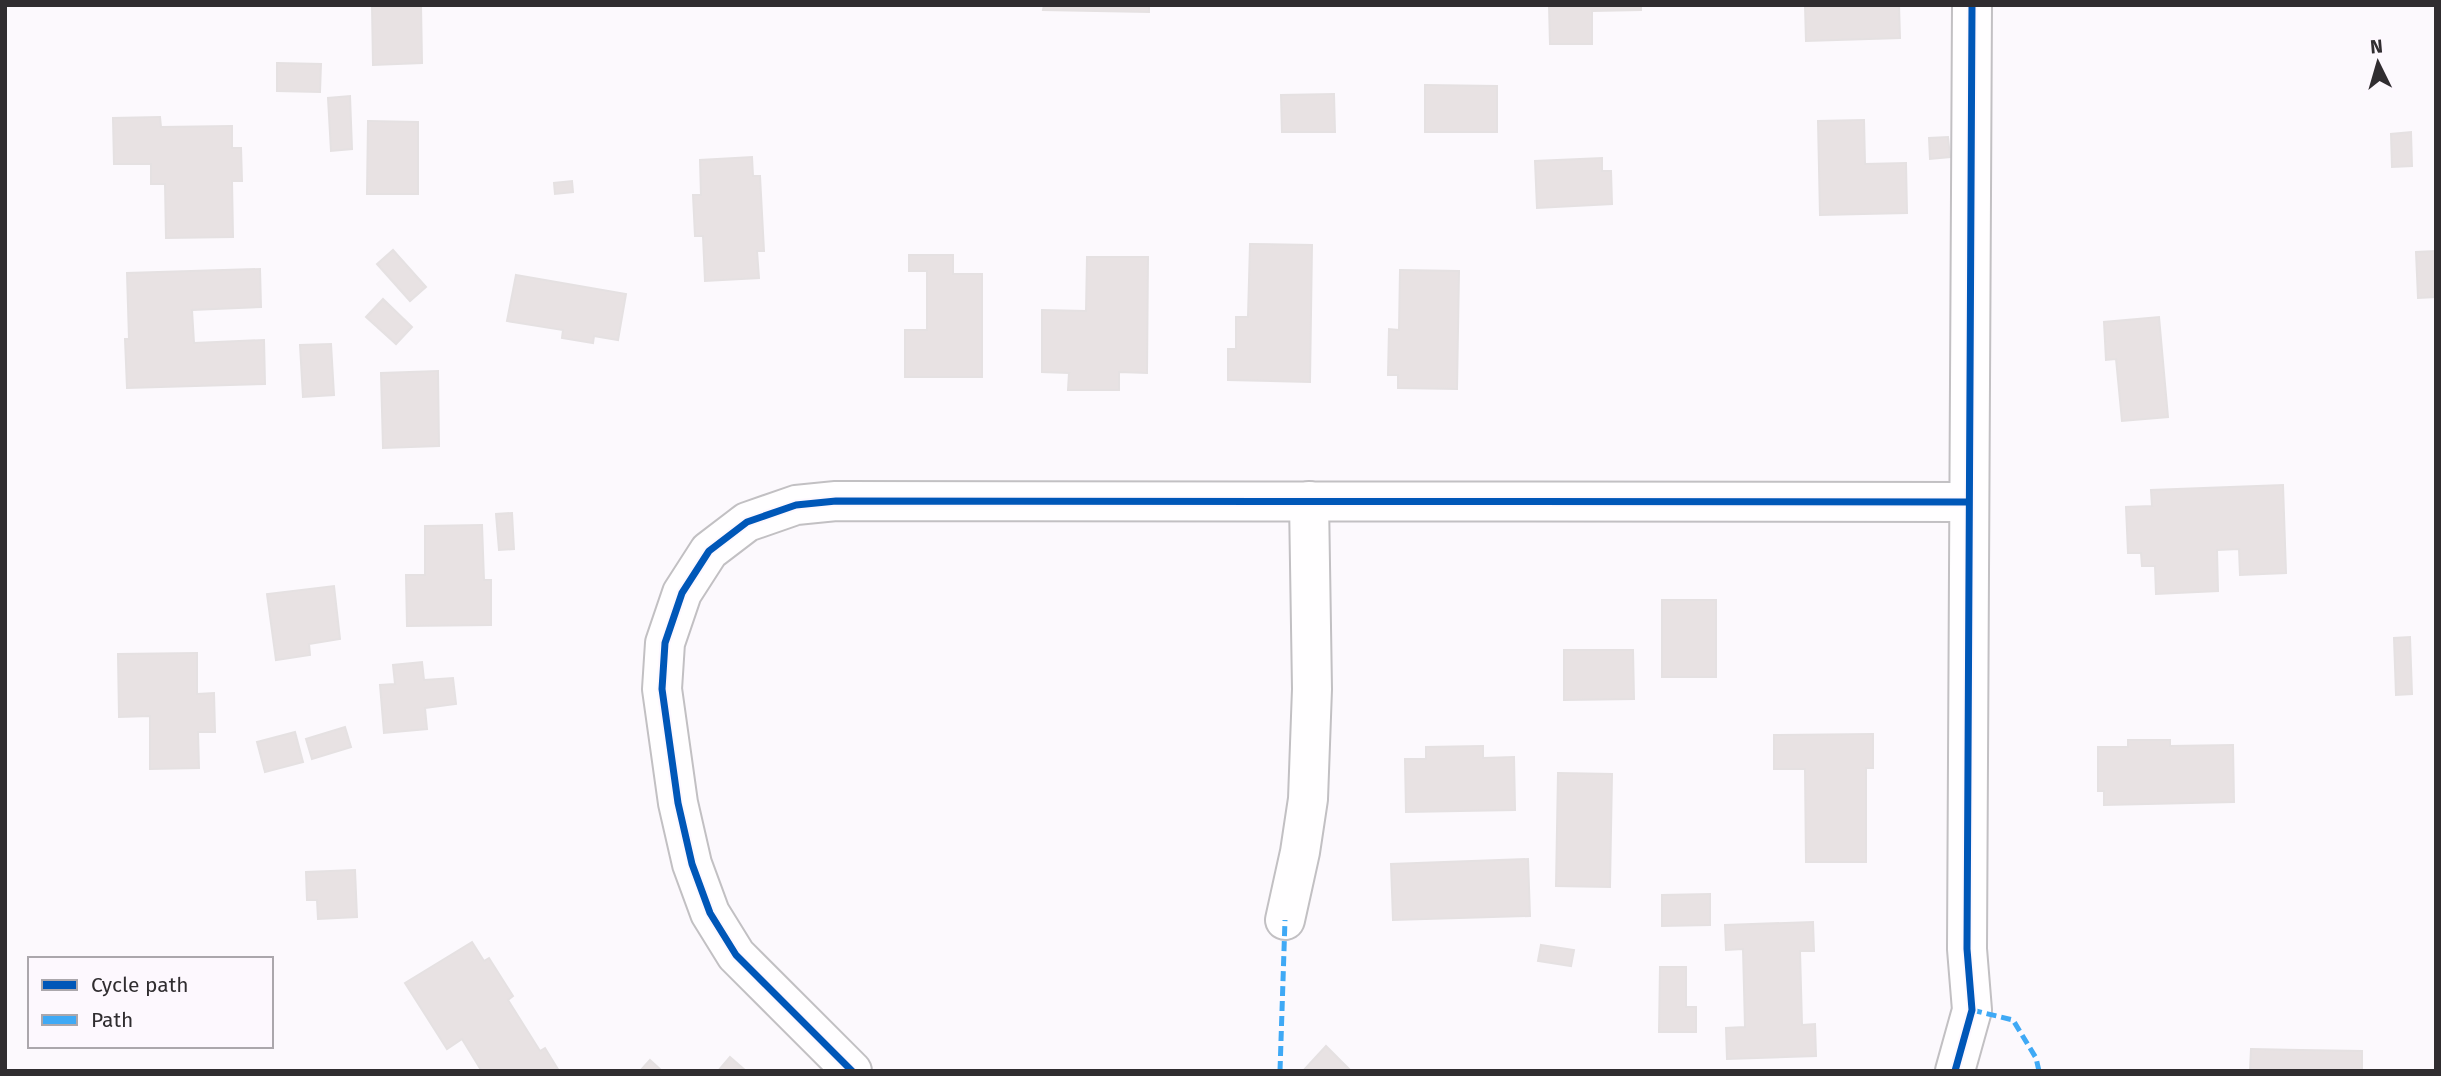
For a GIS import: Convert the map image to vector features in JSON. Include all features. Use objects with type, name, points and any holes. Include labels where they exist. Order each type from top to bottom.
[{"type":"street","points":[[1955,1071],[1972,1010],[1968,949],[1968,502],[1972,5]]},
{"type":"street","points":[[852,1071],[736,956],[710,913],[692,864],[678,803],[662,689],[665,643],[682,593],[709,551],[747,522],[796,505],[836,501],[1968,502]]},
{"type":"street","points":[[1286,920],[1300,852],[1310,772],[1312,689],[1309,501]]},
{"type":"building","points":[[372,5],[421,5],[422,63],[373,65]]},
{"type":"building","points":[[1044,5],[1149,5],[1149,12],[1043,10]]},
{"type":"building","points":[[1549,5],[1641,5],[1641,10],[1592,11],[1592,44],[1550,44]]},
{"type":"building","points":[[1805,5],[1899,5],[1900,38],[1806,41]]},
{"type":"building","points":[[277,63],[321,64],[320,92],[277,91]]},
{"type":"building","points":[[1425,85],[1497,86],[1497,132],[1425,132]]},
{"type":"building","points":[[1334,94],[1335,132],[1282,132],[1281,95]]},
{"type":"building","points":[[350,96],[352,149],[331,151],[328,98]]},
{"type":"building","points":[[160,117],[161,127],[232,126],[232,148],[241,148],[242,181],[232,181],[233,237],[166,238],[165,184],[151,184],[151,164],[114,164],[113,118]]},
{"type":"building","points":[[1864,120],[1865,164],[1906,163],[1907,213],[1820,215],[1818,121]]},
{"type":"building","points":[[368,121],[418,122],[418,194],[367,194]]},
{"type":"building","points":[[2411,132],[2412,166],[2392,167],[2391,134]]},
{"type":"building","points":[[1948,137],[1950,157],[1930,159],[1929,138]]},
{"type":"building","points":[[752,157],[753,176],[760,176],[764,251],[757,251],[759,278],[705,281],[703,236],[695,236],[693,195],[701,195],[700,160]]},
{"type":"building","points":[[1602,158],[1602,171],[1611,171],[1612,204],[1537,208],[1535,161]]},
{"type":"building","points":[[572,181],[573,192],[555,194],[554,183]]},
{"type":"building","points":[[1250,244],[1312,245],[1310,382],[1228,380],[1228,349],[1236,349],[1236,317],[1248,317]]},
{"type":"building","points":[[393,250],[426,287],[410,301],[377,264]]},
{"type":"building","points":[[2436,251],[2436,297],[2418,298],[2416,252]]},
{"type":"building","points":[[909,255],[953,255],[953,274],[982,274],[982,377],[905,377],[905,330],[927,330],[927,271],[909,271]]},
{"type":"building","points":[[1087,257],[1148,257],[1147,373],[1119,372],[1119,390],[1068,390],[1069,373],[1042,372],[1042,310],[1086,311]]},
{"type":"building","points":[[260,269],[261,307],[192,310],[194,343],[264,340],[265,384],[127,388],[127,273]]},
{"type":"building","points":[[1400,270],[1459,271],[1457,389],[1398,388],[1398,375],[1388,375],[1389,329],[1399,330]]},
{"type":"building","points":[[516,275],[626,294],[618,340],[594,336],[593,343],[562,338],[563,330],[507,321]]},
{"type":"building","points":[[383,299],[412,327],[396,344],[366,317]]},
{"type":"building","points":[[2159,317],[2168,417],[2122,421],[2116,359],[2106,360],[2104,322]]},
{"type":"building","points":[[331,344],[334,395],[303,397],[300,345]]},
{"type":"building","points":[[438,371],[439,446],[383,448],[381,373]]},
{"type":"building","points":[[2283,485],[2286,573],[2240,575],[2239,549],[2217,550],[2218,591],[2156,594],[2155,566],[2142,566],[2141,553],[2128,553],[2126,507],[2152,506],[2151,490]]},
{"type":"building","points":[[512,513],[514,549],[499,550],[496,514]]},
{"type":"building","points":[[482,525],[484,580],[491,580],[491,625],[407,626],[406,575],[425,575],[425,526]]},
{"type":"building","points":[[334,586],[340,639],[309,644],[310,655],[276,660],[267,594]]},
{"type":"building","points":[[1662,600],[1716,600],[1716,677],[1662,677]]},
{"type":"building","points":[[2410,637],[2412,694],[2396,695],[2394,638]]},
{"type":"building","points":[[1564,650],[1633,650],[1634,699],[1564,700]]},
{"type":"building","points":[[197,653],[197,694],[214,693],[215,732],[198,732],[199,768],[150,769],[150,716],[119,717],[118,654]]},
{"type":"building","points":[[422,662],[424,680],[453,678],[456,704],[425,708],[427,729],[384,733],[380,685],[395,684],[393,665]]},
{"type":"building","points":[[345,727],[351,747],[312,759],[306,739]]},
{"type":"building","points":[[295,732],[303,762],[265,772],[257,742]]},
{"type":"building","points":[[1873,734],[1873,768],[1866,768],[1866,862],[1806,862],[1805,769],[1774,769],[1774,735]]},
{"type":"building","points":[[2128,740],[2170,740],[2170,746],[2233,745],[2234,802],[2104,805],[2104,791],[2098,791],[2098,747],[2128,747]]},
{"type":"building","points":[[1483,746],[1483,758],[1514,757],[1515,810],[1406,812],[1405,759],[1426,759],[1426,747]]},
{"type":"building","points":[[1558,773],[1612,774],[1610,887],[1556,886]]},
{"type":"building","points":[[1528,859],[1530,916],[1393,920],[1391,864]]},
{"type":"building","points":[[355,870],[357,917],[318,919],[317,900],[307,900],[306,872]]},
{"type":"building","points":[[1710,894],[1710,925],[1662,926],[1662,895]]},
{"type":"building","points":[[1813,922],[1814,951],[1800,951],[1802,1025],[1815,1024],[1816,1056],[1727,1059],[1726,1028],[1745,1027],[1743,949],[1726,950],[1725,925]]},
{"type":"building","points":[[472,942],[484,961],[489,958],[513,996],[508,1000],[540,1051],[545,1048],[559,1071],[479,1071],[481,1070],[462,1039],[447,1049],[405,983]]},
{"type":"building","points":[[1541,945],[1574,950],[1571,966],[1538,961]]},
{"type":"building","points":[[1660,967],[1686,967],[1686,1007],[1696,1007],[1696,1032],[1659,1032]]},
{"type":"building","points":[[1326,1046],[1351,1071],[1303,1071]]},
{"type":"building","points":[[2251,1049],[2362,1051],[2362,1071],[2250,1071]]},
{"type":"building","points":[[730,1057],[746,1071],[718,1071]]},
{"type":"building","points":[[650,1060],[662,1071],[640,1071]]},
{"type":"marked path","points":[[1280,1071],[1285,920]]},
{"type":"marked path","points":[[1972,1010],[2013,1020],[2036,1058],[2039,1071]]},
{"type":"cycle path","points":[[1955,1071],[1972,1010],[1967,949],[1972,5]]},
{"type":"cycle path","points":[[852,1071],[736,955],[710,913],[692,864],[678,803],[662,689],[665,643],[682,593],[709,551],[747,522],[796,505],[836,501],[1968,502]]}]
